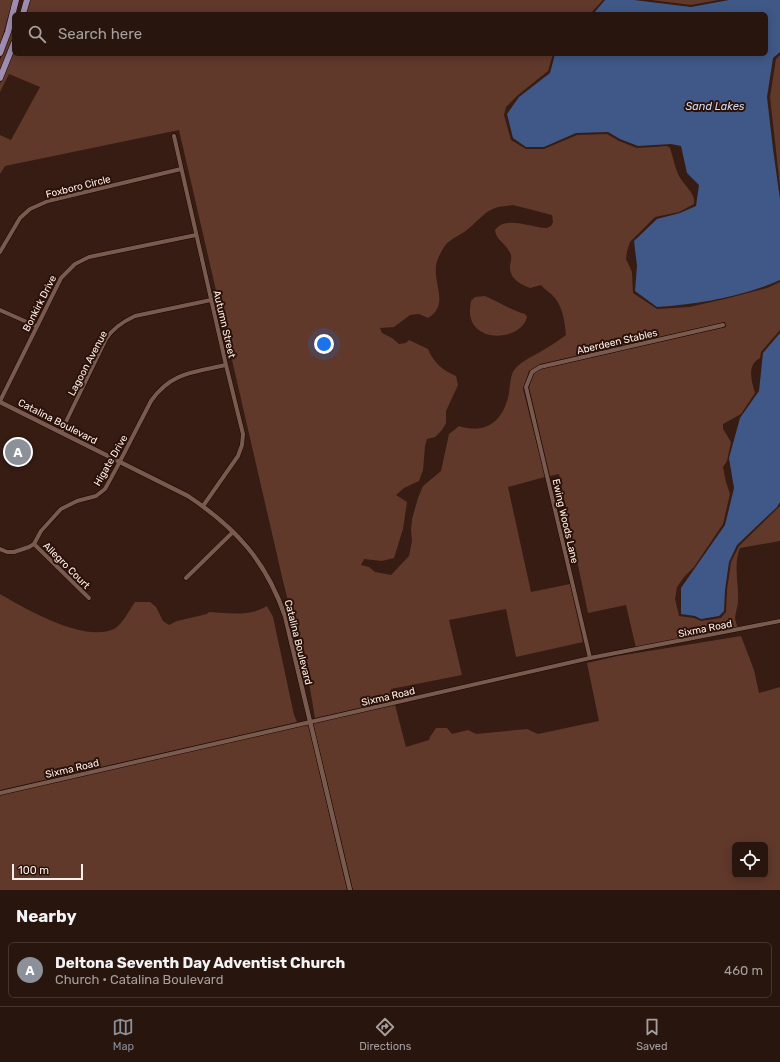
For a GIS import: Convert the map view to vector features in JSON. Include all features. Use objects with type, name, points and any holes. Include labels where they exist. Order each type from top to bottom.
[{"type":"main road","points":[[12,12],[16,0]]},
{"type":"main road","points":[[24,12],[27,0]]},
{"type":"main road","points":[[0,53],[12,13]]},
{"type":"main road","points":[[0,78],[12,48]]},
{"type":"street","name":"Autumn Street","points":[[174,136],[243,434],[242,445],[238,456],[203,506]]},
{"type":"street","name":"Foxboro Circle","points":[[0,252],[20,218],[30,209],[48,201],[182,169]]},
{"type":"street","name":"Bonkirk Drive","points":[[0,402],[36,326],[61,278],[75,264],[89,257],[196,235]]},
{"type":"street","name":"Lagoon Avenue","points":[[61,432],[110,332],[123,321],[135,316],[211,300]]},
{"type":"street","points":[[0,310],[36,326]]},
{"type":"street","name":"Aberdeen Stables","points":[[526,387],[532,372],[540,367],[723,325]]},
{"type":"street","name":"Higate Drive","points":[[34,544],[41,531],[60,509],[77,501],[96,496],[105,488],[151,401],[165,384],[181,375],[226,365]]},
{"type":"street","name":"Ewing Woods Lane","points":[[526,387],[590,658]]},
{"type":"street","name":"Catalina Boulevard","points":[[0,402],[188,496],[215,515],[250,549],[260,563],[279,598],[285,616],[350,890]]},
{"type":"street","points":[[186,578],[233,532]]},
{"type":"street","points":[[0,549],[7,552],[14,552],[34,544]]},
{"type":"street","name":"Allegro Court","points":[[34,544],[88,598]]},
{"type":"street","name":"Sixma Road","points":[[0,793],[590,658],[780,621]]},
{"type":"shaded area","points":[[0,0],[13,0],[0,45]]},
{"type":"shaded area","points":[[29,0],[603,0],[592,12],[26,12]]},
{"type":"shaded area","points":[[651,0],[718,0],[691,5]]},
{"type":"shaded area","points":[[12,24],[12,40],[0,71],[0,61]]},
{"type":"shaded area","points":[[780,55],[780,187],[770,97],[776,59]]},
{"type":"shaded area","points":[[12,56],[552,56],[548,71],[518,95],[506,107],[504,115],[511,140],[526,149],[544,149],[577,135],[607,134],[619,141],[637,148],[667,146],[670,148],[681,180],[693,196],[694,204],[679,212],[655,217],[630,242],[626,259],[632,272],[633,293],[657,309],[689,307],[767,288],[780,282],[780,330],[761,352],[760,358],[751,369],[755,393],[741,414],[723,424],[723,429],[731,442],[727,461],[723,467],[730,494],[723,524],[694,567],[677,587],[675,599],[679,616],[694,618],[701,621],[721,618],[726,612],[731,562],[739,546],[780,506],[780,541],[740,548],[738,554],[738,601],[735,619],[739,631],[636,648],[626,605],[588,613],[559,474],[550,476],[529,387],[534,373],[541,369],[726,327],[725,322],[540,364],[529,371],[523,389],[545,477],[508,487],[531,592],[570,584],[583,642],[516,657],[506,609],[449,620],[462,675],[391,689],[394,700],[315,718],[309,683],[283,581],[179,130],[5,166],[0,174],[0,135],[11,140],[40,87],[9,74],[0,92],[0,84]],"holes":[[[513,205],[552,215],[553,222],[551,226],[547,228],[519,223],[506,223],[495,230],[497,236],[510,254],[510,269],[512,276],[520,284],[530,288],[541,285],[558,302],[563,316],[566,335],[515,368],[511,377],[507,403],[503,411],[493,423],[486,427],[478,428],[459,426],[449,434],[441,471],[423,486],[418,498],[412,519],[412,541],[409,556],[391,575],[375,572],[369,567],[361,565],[364,559],[382,561],[394,558],[403,529],[407,502],[396,495],[404,488],[419,481],[423,470],[427,439],[435,437],[442,430],[446,423],[446,411],[458,385],[456,376],[439,366],[428,349],[409,340],[406,343],[399,344],[392,338],[382,333],[380,328],[394,327],[410,315],[419,314],[428,318],[434,313],[438,307],[439,301],[436,265],[441,251],[449,241],[465,231],[487,212],[497,207]]]},
{"type":"shaded area","points":[[485,296],[525,314],[527,317],[523,325],[517,330],[499,336],[482,332],[475,327],[470,314],[471,301],[475,297]]},
{"type":"shaded area","points":[[0,594],[25,608],[56,622],[87,632],[102,632],[114,629],[123,621],[135,602],[150,602],[156,607],[163,621],[169,625],[177,621],[207,614],[209,612],[246,613],[253,612],[267,606],[273,617],[294,715],[297,722],[0,790]]},
{"type":"shaded area","points":[[741,636],[754,670],[759,693],[780,687],[780,890],[353,890],[313,723],[395,705],[406,747],[429,740],[436,728],[447,728],[452,734],[468,730],[476,734],[527,729],[538,734],[599,721],[587,663],[618,656]]},
{"type":"shaded area","points":[[308,724],[347,890],[0,890],[0,795]]},
{"type":"water","name":"Sand Lakes","points":[[605,0],[634,0],[691,7],[729,0],[780,0],[780,52],[773,58],[767,97],[780,199],[780,280],[751,291],[720,299],[657,307],[635,291],[637,266],[634,241],[657,219],[680,213],[696,206],[699,185],[687,173],[681,146],[671,144],[638,146],[620,139],[608,132],[576,133],[544,147],[526,147],[513,138],[507,114],[519,97],[550,73],[554,56],[768,56],[768,12],[595,12]]},
{"type":"water","points":[[780,333],[780,502],[777,507],[737,545],[729,562],[724,611],[719,616],[701,619],[695,616],[681,614],[681,588],[725,525],[734,488],[729,458],[740,418],[759,391],[763,353]]},
{"type":"place","name":"Deltona Seventh Day Adventist Church","points":[[18,452]]}]
